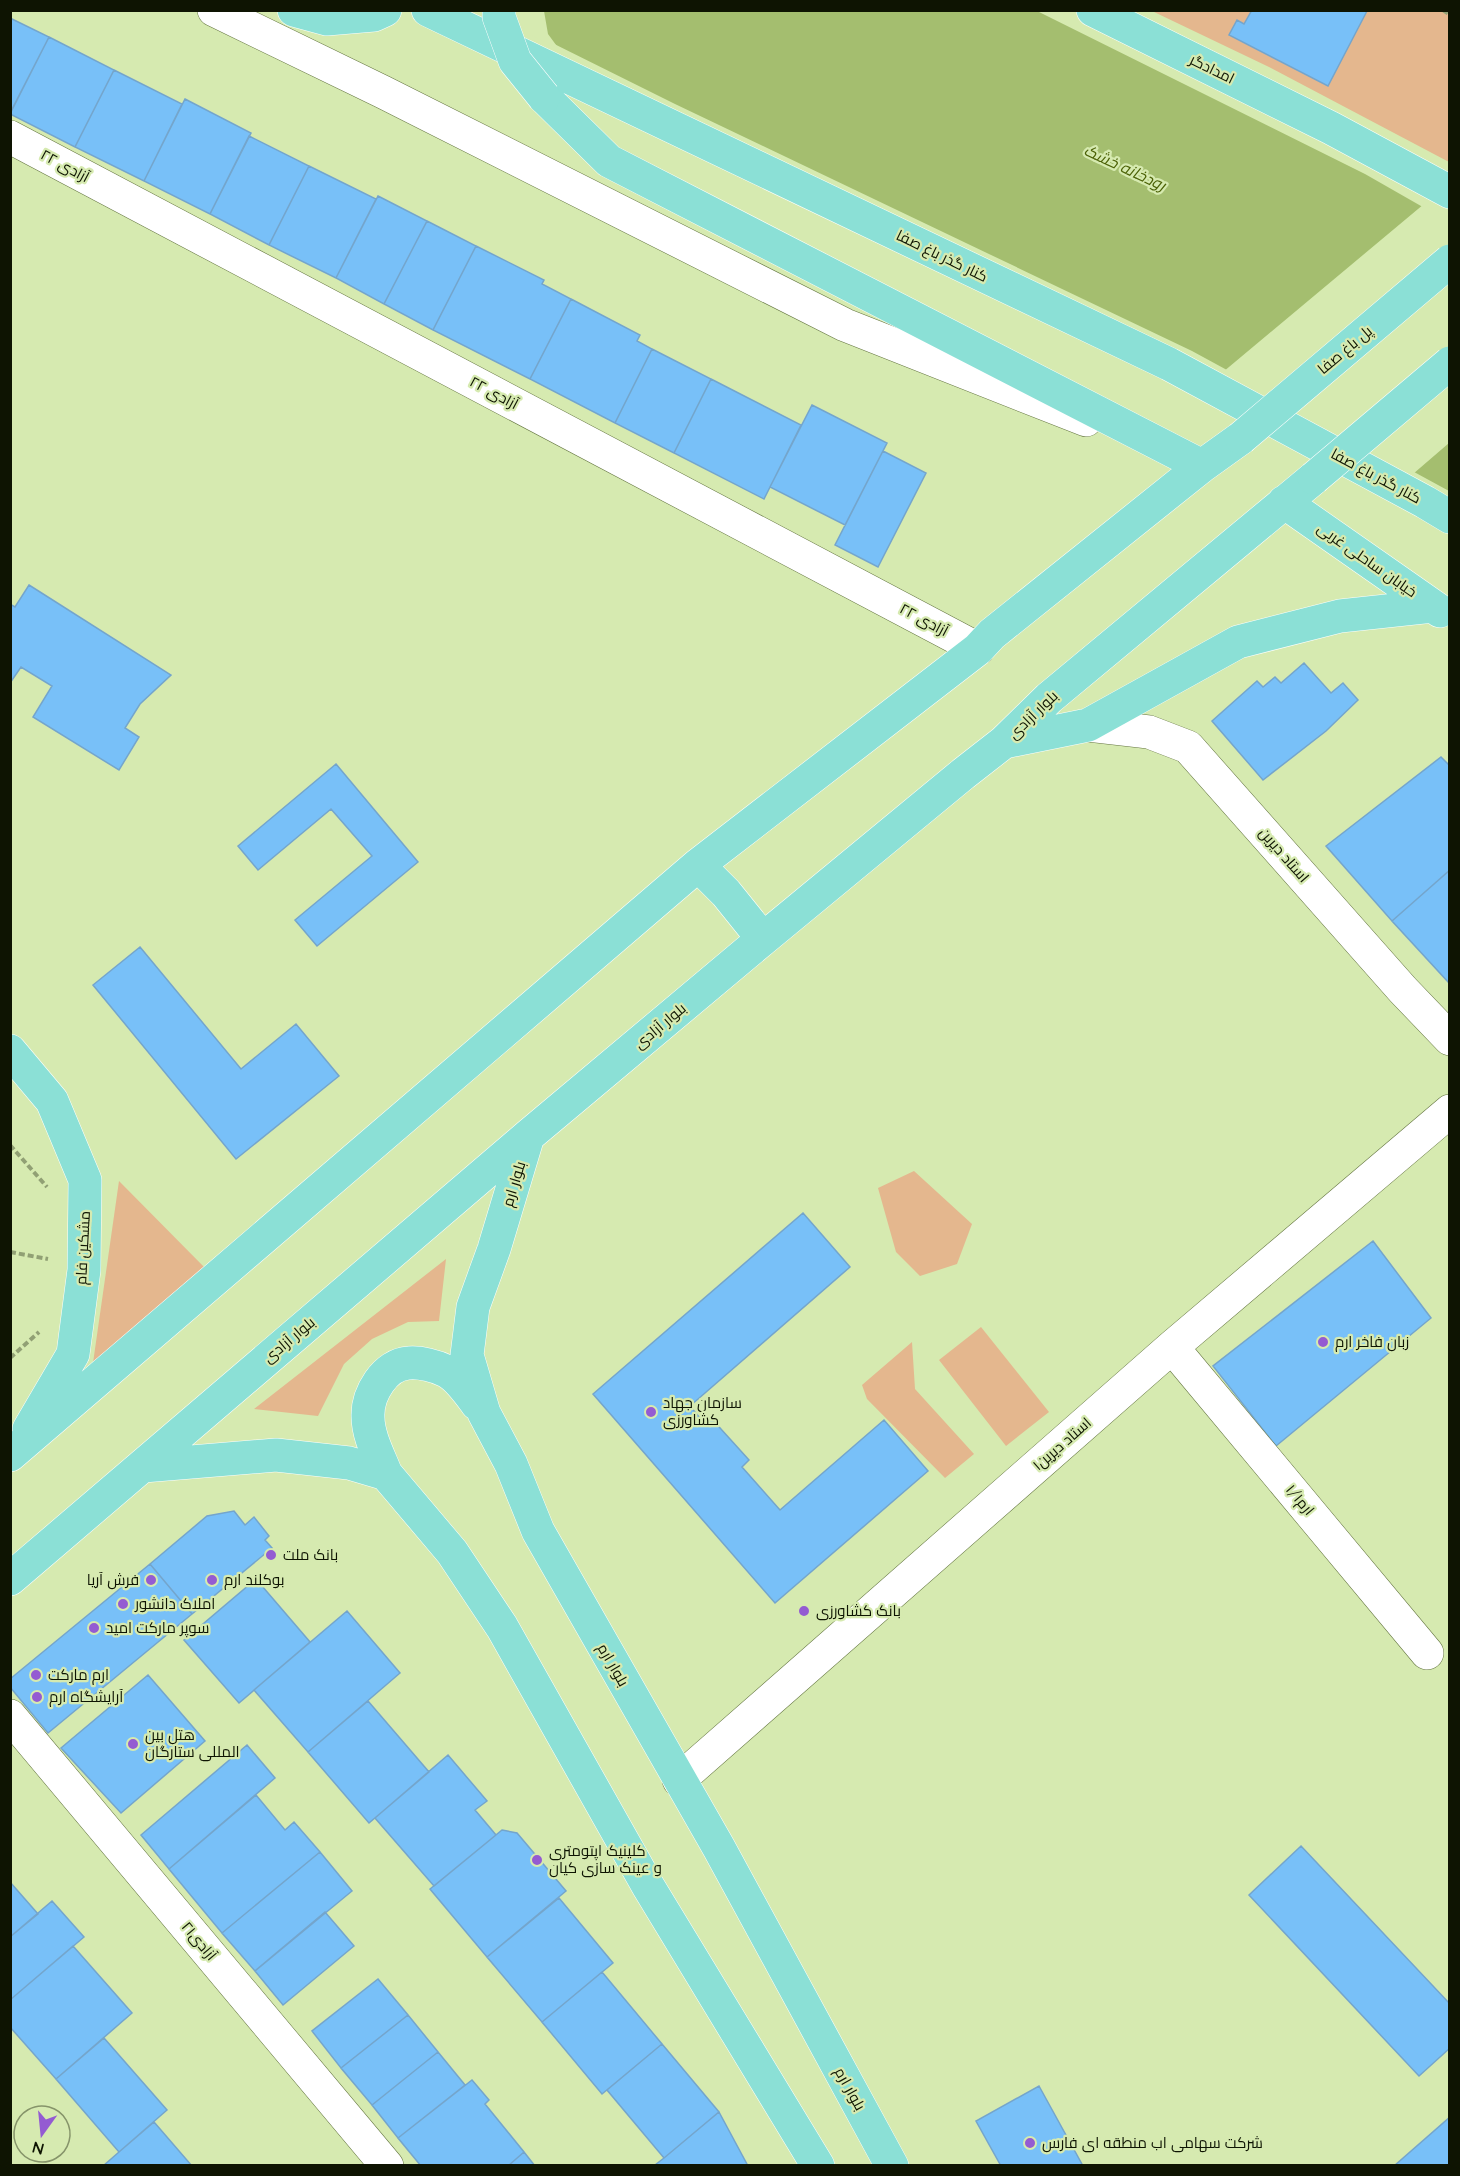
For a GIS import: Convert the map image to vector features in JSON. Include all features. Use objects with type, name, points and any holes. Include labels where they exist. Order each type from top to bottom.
[{"type":"main road","points":[[294,10],[327,19],[380,13]]},
{"type":"main road","name":"کنار گذر باغ صفا","points":[[428,10],[1168,364],[1449,517]]},
{"type":"main road","points":[[13,1453],[698,865],[978,649],[992,634],[1202,466],[609,161],[544,97],[514,60],[499,17],[499,10]]},
{"type":"main road","name":"امدادگر","points":[[1093,10],[1330,128],[1449,192]]},
{"type":"main road","name":"پل باغ صفا","points":[[1202,466],[1241,438],[1449,261]]},
{"type":"main road","name":"بلوار آزادی","points":[[10,1579],[528,1136],[763,939],[1004,742],[1049,698],[1449,363]]},
{"type":"main road","name":"خیابان ساحلی غربی","points":[[1284,502],[1441,611]]},
{"type":"main road","points":[[1004,742],[1088,725],[1238,642],[1340,616],[1441,611]]},
{"type":"main road","points":[[698,865],[726,893],[763,939]]},
{"type":"main road","name":"مشکین فام","points":[[10,1051],[52,1101],[86,1180],[84,1270],[73,1354],[13,1453]]},
{"type":"main road","name":"بلوار ارم","points":[[528,1136],[494,1250],[472,1307],[467,1355],[484,1413],[511,1464],[538,1531],[724,1858],[892,2166]]},
{"type":"main road","points":[[484,1413],[466,1389],[447,1371],[408,1363],[393,1369],[380,1379],[371,1397],[368,1416],[373,1441],[386,1474],[452,1552],[502,1627],[648,1886],[818,2166]]},
{"type":"main road","points":[[143,1466],[276,1455],[349,1463],[386,1474]]},
{"type":"street","points":[[214,10],[383,92],[845,324],[1202,466]]},
{"type":"street","name":"آزادی ۲۲","points":[[10,138],[978,649]]},
{"type":"street","name":"استاد دیرین","points":[[1088,725],[1149,732],[1188,747],[1449,1039]]},
{"type":"street","name":"استاد دیرین۱","points":[[679,1780],[1172,1347],[1449,1111]]},
{"type":"street","name":"۱/۱ارم","points":[[1172,1347],[1427,1653]]},
{"type":"street","name":"آزادی۲۱","points":[[10,1716],[387,2166]]},
{"type":"path","points":[[1443,10],[1449,15]]},
{"type":"path","points":[[10,1145],[51,1192]]},
{"type":"path","points":[[10,1252],[52,1260],[53,1250]]},
{"type":"path","points":[[10,1358],[43,1330]]},
{"type":"shaded area","points":[[1152,11],[1449,11],[1449,162],[1269,67]]},
{"type":"shaded area","points":[[914,1171],[972,1224],[957,1264],[920,1276],[896,1252],[878,1188]]},
{"type":"shaded area","points":[[119,1181],[207,1270],[91,1377]]},
{"type":"shaded area","points":[[446,1259],[439,1321],[408,1322],[372,1339],[344,1364],[318,1416],[254,1409]]},
{"type":"shaded area","points":[[981,1327],[1049,1412],[1006,1446],[939,1360]]},
{"type":"shaded area","points":[[912,1342],[915,1389],[974,1454],[945,1478],[867,1399],[862,1385]]},
{"type":"water","name":"رودخانه خشک","points":[[488,11],[1037,11],[1365,174],[1449,222],[1449,491],[1192,351],[675,104]]},
{"type":"pier","points":[[485,10],[544,11],[548,34],[559,49],[486,13]]},
{"type":"pier","points":[[1424,204],[1450,218],[1449,443],[1413,474],[1223,372]]},
{"type":"building","points":[[1252,10],[1367,11],[1328,86],[1229,35],[1237,20],[1244,24]]},
{"type":"building","points":[[10,18],[49,37],[10,113]]},
{"type":"building","points":[[49,37],[114,70],[75,147],[10,114]]},
{"type":"building","points":[[114,70],[182,104],[144,181],[75,147]]},
{"type":"building","points":[[185,99],[251,133],[210,214],[144,181]]},
{"type":"building","points":[[249,136],[309,166],[269,245],[210,214]]},
{"type":"building","points":[[309,166],[376,199],[336,278],[269,245]]},
{"type":"building","points":[[378,196],[427,221],[384,304],[336,278]]},
{"type":"building","points":[[427,221],[476,246],[433,330],[384,304]]},
{"type":"building","points":[[476,246],[544,280],[542,284],[571,299],[530,379],[433,330]]},
{"type":"building","points":[[571,299],[640,335],[637,341],[652,349],[615,423],[530,379]]},
{"type":"building","points":[[652,349],[711,379],[674,453],[615,423]]},
{"type":"building","points":[[711,379],[801,425],[764,499],[674,453]]},
{"type":"building","points":[[812,405],[887,443],[845,525],[770,487]]},
{"type":"building","points":[[883,451],[926,473],[878,567],[835,545]]},
{"type":"building","points":[[29,585],[171,675],[140,704],[125,728],[139,737],[119,770],[33,717],[52,686],[21,667],[10,683],[10,604],[15,607]]},
{"type":"building","points":[[1304,663],[1331,693],[1343,683],[1358,700],[1326,731],[1263,780],[1212,721],[1257,681],[1263,687],[1275,677],[1281,683]]},
{"type":"building","points":[[1441,757],[1450,766],[1450,870],[1392,921],[1326,846]]},
{"type":"building","points":[[336,764],[418,862],[317,946],[295,920],[372,856],[331,809],[258,870],[238,846]]},
{"type":"building","points":[[1450,870],[1450,984],[1392,921]]},
{"type":"building","points":[[140,947],[241,1069],[296,1024],[339,1076],[236,1159],[93,985]]},
{"type":"building","name":"سازمان جهاد کشاورزی","points":[[803,1213],[850,1267],[690,1406],[704,1423],[711,1418],[749,1460],[742,1467],[780,1510],[884,1420],[928,1471],[775,1603],[593,1394]]},
{"type":"building","name":"زبان فاخر ارم","points":[[1373,1241],[1431,1318],[1276,1446],[1213,1366]]},
{"type":"building","points":[[234,1511],[245,1525],[254,1517],[269,1536],[265,1540],[272,1548],[192,1614],[150,1564],[207,1516]]},
{"type":"building","points":[[150,1564],[192,1614],[48,1733],[10,1687],[10,1679]]},
{"type":"building","points":[[256,1579],[310,1642],[239,1703],[184,1640]]},
{"type":"building","points":[[347,1611],[400,1673],[308,1752],[254,1690]]},
{"type":"building","name":"هتل بین المللی ستارگان","points":[[148,1675],[205,1741],[121,1813],[61,1748]]},
{"type":"building","points":[[368,1701],[429,1772],[369,1823],[308,1752]]},
{"type":"building","points":[[247,1745],[275,1778],[169,1869],[141,1835]]},
{"type":"building","points":[[448,1755],[487,1801],[475,1810],[496,1835],[434,1886],[375,1818]]},
{"type":"building","points":[[256,1795],[285,1830],[294,1822],[320,1852],[222,1933],[169,1869]]},
{"type":"building","points":[[502,1830],[517,1833],[566,1891],[487,1957],[430,1889]]},
{"type":"building","points":[[1301,1846],[1450,2004],[1450,2048],[1419,2076],[1249,1895]]},
{"type":"building","points":[[320,1852],[352,1891],[255,1971],[222,1933]]},
{"type":"building","points":[[10,1882],[38,1914],[10,1937]]},
{"type":"building","points":[[559,1898],[613,1963],[542,2022],[487,1957]]},
{"type":"building","points":[[52,1901],[84,1937],[10,2000],[10,1937]]},
{"type":"building","points":[[325,1912],[354,1946],[283,2005],[255,1971]]},
{"type":"building","points":[[73,1946],[132,2013],[56,2079],[10,2027],[10,2000]]},
{"type":"building","points":[[602,1972],[662,2044],[602,2094],[542,2022]]},
{"type":"building","points":[[378,1979],[408,2015],[341,2068],[312,2031]]},
{"type":"building","points":[[408,2015],[438,2052],[372,2105],[341,2068]]},
{"type":"building","points":[[104,2038],[167,2110],[119,2152],[56,2079]]},
{"type":"building","points":[[662,2044],[719,2112],[664,2158],[607,2090]]},
{"type":"building","points":[[438,2052],[465,2085],[398,2138],[372,2105]]},
{"type":"building","points":[[472,2080],[489,2100],[485,2104],[524,2152],[508,2166],[421,2166],[398,2138]]},
{"type":"building","name":"شرکت سهامی اب منطقه ای فارس","points":[[1039,2086],[1083,2166],[1001,2166],[976,2121]]},
{"type":"building","points":[[719,2112],[748,2166],[655,2165],[664,2158]]},
{"type":"building","points":[[1450,2117],[1450,2166],[1394,2166]]},
{"type":"building","points":[[154,2122],[192,2166],[103,2166],[119,2152]]},
{"type":"building","points":[[524,2152],[535,2166],[508,2166]]},
{"type":"place","name":"زبان فاخر ارم","points":[[1323,1342]]},
{"type":"place","name":"سازمان جهاد کشاورزی","points":[[651,1412]]},
{"type":"place","name":"بانک ملت","points":[[271,1555]]},
{"type":"place","name":"فرش آریا","points":[[151,1580]]},
{"type":"place","name":"بوکلند ارم","points":[[212,1580]]},
{"type":"place","name":"املاک دانشور","points":[[123,1604]]},
{"type":"place","name":"بانک کشاورزی","points":[[804,1611]]},
{"type":"place","name":"سوپر مارکت امید","points":[[94,1628]]},
{"type":"place","name":"ارم مارکت","points":[[36,1675]]},
{"type":"place","name":"آرایشگاه ارم","points":[[37,1697]]},
{"type":"place","name":"هتل بین المللی ستارگان","points":[[133,1744]]},
{"type":"place","name":"کلینیک اپتومتری و عینک سازی کیان","points":[[537,1860]]},
{"type":"place","name":"شرکت سهامی اب منطقه ای فارس","points":[[1030,2143]]}]
